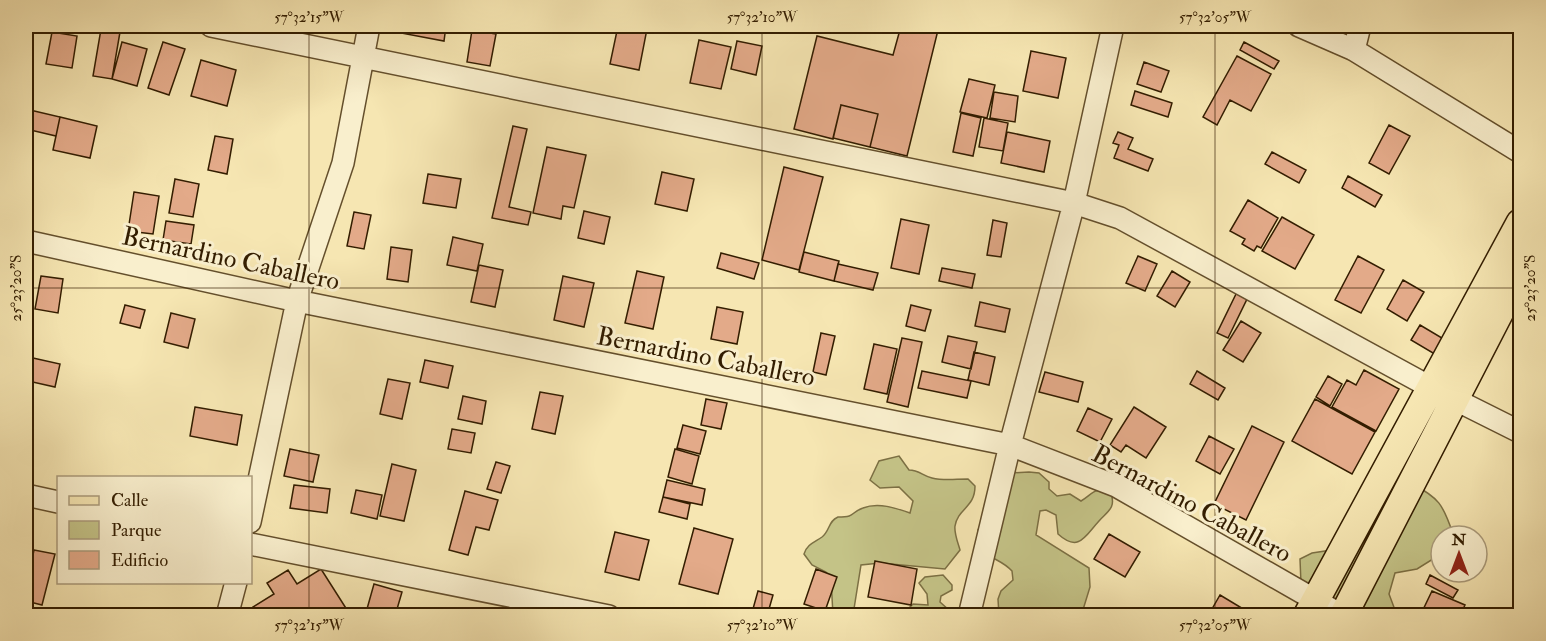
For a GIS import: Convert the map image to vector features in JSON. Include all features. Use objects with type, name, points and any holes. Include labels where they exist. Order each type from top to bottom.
[{"type":"main road","points":[[1310,608],[1521,223]]},
{"type":"main road","points":[[1343,615],[1521,273]]},
{"type":"street","points":[[211,26],[1074,203],[1120,218],[1430,387],[1521,432]]},
{"type":"street","points":[[252,513],[297,301],[344,163],[369,26]]},
{"type":"street","points":[[969,615],[1010,446],[1074,203],[1113,26]]},
{"type":"street","points":[[1299,26],[1354,50],[1521,152]]},
{"type":"street","points":[[1354,50],[1360,26]]},
{"type":"street","name":"Bernardino Caballero","points":[[26,241],[297,301],[1010,446],[1116,486],[1310,608],[1343,615]]},
{"type":"street","points":[[26,495],[57,502]]},
{"type":"street","points":[[252,544],[609,615]]},
{"type":"street","points":[[227,615],[235,584]]},
{"type":"green space","points":[[899,456],[909,470],[936,479],[968,479],[975,486],[972,499],[959,515],[955,526],[960,550],[945,569],[880,563],[861,565],[853,615],[833,615],[831,579],[826,572],[812,565],[804,554],[805,551],[825,535],[838,517],[851,515],[869,506],[893,508],[910,513],[913,501],[899,487],[880,488],[870,480],[879,461]]},
{"type":"green space","points":[[1010,473],[1039,473],[1049,482],[1049,489],[1057,496],[1070,494],[1081,501],[1097,491],[1111,493],[1112,506],[1110,509],[1085,537],[1077,542],[1065,540],[1058,534],[1056,515],[1046,510],[1040,511],[1036,535],[1089,568],[1090,587],[1082,613],[1059,615],[1045,609],[1042,615],[999,615],[998,599],[1001,591],[1013,580],[1012,571],[979,548],[978,530]]},
{"type":"green space","points":[[1411,483],[1439,503],[1449,524],[1429,524],[1429,562],[1417,569],[1395,573],[1389,594],[1395,610],[1405,615],[1368,615],[1362,606],[1339,603],[1301,584],[1300,559],[1312,553],[1338,549],[1383,494]]},
{"type":"green space","points":[[943,575],[952,585],[952,590],[941,596],[940,602],[949,610],[977,616],[901,616],[913,604],[928,605],[927,594],[919,583],[925,577]]},
{"type":"building","points":[[403,26],[446,26],[444,41],[401,33]]},
{"type":"building","points":[[618,26],[647,29],[639,70],[610,64]]},
{"type":"building","points":[[901,26],[939,26],[907,156],[870,147],[878,114],[841,105],[833,139],[794,129],[817,36],[893,55]]},
{"type":"building","points":[[101,29],[120,32],[112,79],[93,76]]},
{"type":"building","points":[[472,30],[496,34],[490,66],[467,62]]},
{"type":"building","points":[[52,32],[77,36],[72,68],[46,64]]},
{"type":"building","points":[[699,40],[731,47],[721,89],[690,83]]},
{"type":"building","points":[[737,41],[762,46],[756,75],[731,69]]},
{"type":"building","points":[[122,42],[147,49],[137,86],[112,79]]},
{"type":"building","points":[[163,42],[185,49],[169,95],[148,88]]},
{"type":"building","points":[[1244,42],[1279,61],[1274,69],[1240,50]]},
{"type":"building","points":[[1031,51],[1066,58],[1058,98],[1023,91]]},
{"type":"building","points":[[1237,56],[1271,74],[1251,111],[1230,100],[1217,125],[1203,117]]},
{"type":"building","points":[[201,60],[236,70],[227,106],[191,96]]},
{"type":"building","points":[[1144,62],[1169,71],[1161,92],[1137,84]]},
{"type":"building","points":[[969,79],[995,85],[987,118],[960,112]]},
{"type":"building","points":[[1135,91],[1172,103],[1168,117],[1131,105]]},
{"type":"building","points":[[994,92],[1018,96],[1015,122],[990,118]]},
{"type":"building","points":[[841,105],[878,114],[870,147],[833,138]]},
{"type":"building","points":[[30,110],[60,117],[56,136],[26,129]]},
{"type":"building","points":[[961,113],[981,118],[973,156],[953,152]]},
{"type":"building","points":[[60,117],[97,126],[90,158],[53,150]]},
{"type":"building","points":[[984,118],[1008,123],[1003,151],[979,147]]},
{"type":"building","points":[[1389,125],[1410,136],[1389,174],[1369,163]]},
{"type":"building","points":[[513,126],[527,129],[509,207],[531,212],[528,225],[492,218]]},
{"type":"building","points":[[1007,132],[1050,141],[1044,172],[1001,163]]},
{"type":"building","points":[[1118,132],[1133,138],[1128,149],[1153,159],[1148,171],[1114,158],[1119,145],[1113,143]]},
{"type":"building","points":[[215,136],[233,139],[227,174],[208,170]]},
{"type":"building","points":[[547,147],[586,155],[574,208],[563,206],[561,219],[533,213]]},
{"type":"building","points":[[1272,152],[1306,170],[1299,183],[1265,164]]},
{"type":"building","points":[[784,167],[823,177],[799,270],[762,260]]},
{"type":"building","points":[[662,172],[694,179],[687,211],[655,204]]},
{"type":"building","points":[[428,174],[461,179],[456,208],[423,203]]},
{"type":"building","points":[[1348,176],[1382,195],[1375,207],[1342,188]]},
{"type":"building","points":[[175,179],[199,184],[193,217],[169,213]]},
{"type":"building","points":[[134,192],[159,196],[153,234],[128,231]]},
{"type":"building","points":[[1248,200],[1278,218],[1261,248],[1257,246],[1254,251],[1242,244],[1245,239],[1230,231]]},
{"type":"building","points":[[584,211],[610,217],[604,244],[578,238]]},
{"type":"building","points":[[354,212],[371,215],[364,249],[347,246]]},
{"type":"building","points":[[1282,217],[1314,235],[1295,269],[1262,251]]},
{"type":"building","points":[[901,219],[929,225],[919,274],[891,268]]},
{"type":"building","points":[[993,220],[1007,223],[1001,257],[987,255]]},
{"type":"building","points":[[166,221],[194,225],[191,244],[163,240]]},
{"type":"building","points":[[453,237],[483,244],[477,271],[447,265]]},
{"type":"building","points":[[391,247],[412,250],[408,282],[387,279]]},
{"type":"building","points":[[804,252],[839,261],[834,281],[799,272]]},
{"type":"building","points":[[721,253],[759,263],[754,279],[717,268]]},
{"type":"building","points":[[1138,256],[1157,264],[1145,291],[1126,283]]},
{"type":"building","points":[[1358,256],[1384,270],[1361,313],[1335,300]]},
{"type":"building","points":[[838,264],[878,273],[873,290],[834,281]]},
{"type":"building","points":[[479,265],[503,270],[495,307],[471,302]]},
{"type":"building","points":[[942,268],[975,274],[972,288],[939,281]]},
{"type":"building","points":[[637,271],[664,277],[653,329],[625,323]]},
{"type":"building","points":[[1172,271],[1190,282],[1175,307],[1157,296]]},
{"type":"building","points":[[41,276],[63,279],[58,313],[35,309]]},
{"type":"building","points":[[563,276],[594,283],[584,327],[554,320]]},
{"type":"building","points":[[1403,280],[1424,292],[1407,321],[1387,309]]},
{"type":"building","points":[[1237,292],[1248,297],[1228,338],[1217,333]]},
{"type":"building","points":[[980,302],[1010,309],[1005,332],[975,326]]},
{"type":"building","points":[[125,305],[145,310],[140,328],[120,323]]},
{"type":"building","points":[[911,305],[931,310],[925,331],[906,326]]},
{"type":"building","points":[[717,307],[743,312],[737,344],[711,339]]},
{"type":"building","points":[[171,313],[195,319],[188,348],[164,342]]},
{"type":"building","points":[[1241,321],[1261,333],[1243,362],[1223,350]]},
{"type":"building","points":[[1420,325],[1447,341],[1438,356],[1411,340]]},
{"type":"building","points":[[821,333],[835,336],[826,375],[813,372]]},
{"type":"building","points":[[948,336],[977,342],[971,369],[942,362]]},
{"type":"building","points":[[902,338],[922,342],[908,407],[887,402]]},
{"type":"building","points":[[874,344],[897,349],[887,394],[864,389]]},
{"type":"building","points":[[974,352],[995,357],[989,385],[968,380]]},
{"type":"building","points":[[33,358],[60,364],[55,387],[28,381]]},
{"type":"building","points":[[425,360],[453,366],[448,388],[420,382]]},
{"type":"building","points":[[1364,370],[1399,389],[1376,431],[1332,407],[1347,380],[1356,385]]},
{"type":"building","points":[[922,371],[971,381],[967,398],[918,388]]},
{"type":"building","points":[[1197,371],[1225,388],[1218,400],[1190,384]]},
{"type":"building","points":[[1045,372],[1083,382],[1078,402],[1039,392]]},
{"type":"building","points":[[1328,376],[1342,384],[1330,406],[1316,397]]},
{"type":"building","points":[[388,379],[410,383],[402,419],[380,414]]},
{"type":"building","points":[[540,392],[563,396],[555,434],[532,429]]},
{"type":"building","points":[[463,396],[486,401],[482,424],[458,419]]},
{"type":"building","points":[[706,399],[727,403],[721,429],[701,425]]},
{"type":"building","points":[[1315,399],[1375,432],[1352,474],[1292,441]]},
{"type":"building","points":[[195,407],[242,415],[237,445],[190,436]]},
{"type":"building","points":[[1134,407],[1166,427],[1146,458],[1126,445],[1121,452],[1110,445]]},
{"type":"building","points":[[1088,408],[1112,419],[1100,442],[1077,431]]},
{"type":"building","points":[[683,425],[706,431],[700,454],[677,448]]},
{"type":"building","points":[[1252,426],[1284,442],[1246,520],[1214,504]]},
{"type":"building","points":[[452,429],[475,433],[471,453],[448,449]]},
{"type":"building","points":[[1209,436],[1234,449],[1220,474],[1196,461]]},
{"type":"building","points":[[290,449],[319,455],[313,482],[284,476]]},
{"type":"building","points":[[675,449],[699,456],[692,484],[668,477]]},
{"type":"building","points":[[496,462],[510,466],[501,493],[487,489]]},
{"type":"building","points":[[392,464],[416,470],[404,521],[380,516]]},
{"type":"building","points":[[667,480],[705,489],[702,505],[663,497]]},
{"type":"building","points":[[294,485],[330,489],[327,513],[290,508]]},
{"type":"building","points":[[356,490],[382,495],[377,519],[351,513]]},
{"type":"building","points":[[465,491],[498,500],[489,530],[476,527],[468,555],[449,550]]},
{"type":"building","points":[[663,497],[690,504],[687,519],[659,512]]},
{"type":"building","points":[[694,528],[733,539],[718,594],[679,584]]},
{"type":"building","points":[[615,532],[649,540],[639,580],[605,572]]},
{"type":"building","points":[[1109,534],[1140,552],[1125,577],[1094,559]]},
{"type":"building","points":[[34,550],[55,554],[42,605],[26,601],[26,587]]},
{"type":"building","points":[[875,561],[917,569],[911,605],[868,597]]},
{"type":"building","points":[[321,569],[349,613],[346,616],[259,616],[253,607],[274,594],[267,583],[288,570],[297,584]]},
{"type":"building","points":[[816,569],[837,577],[825,611],[804,604]]},
{"type":"building","points":[[1429,577],[1429,584],[1447,584],[1458,590],[1453,598],[1426,584]]},
{"type":"building","points":[[374,584],[402,592],[395,616],[365,616]]},
{"type":"building","points":[[758,591],[773,595],[767,616],[751,616]]},
{"type":"building","points":[[1432,591],[1465,605],[1460,616],[1420,616]]},
{"type":"building","points":[[1220,595],[1255,616],[1208,616]]},
{"type":"building","points":[[405,608],[434,614],[433,616],[404,616]]}]
